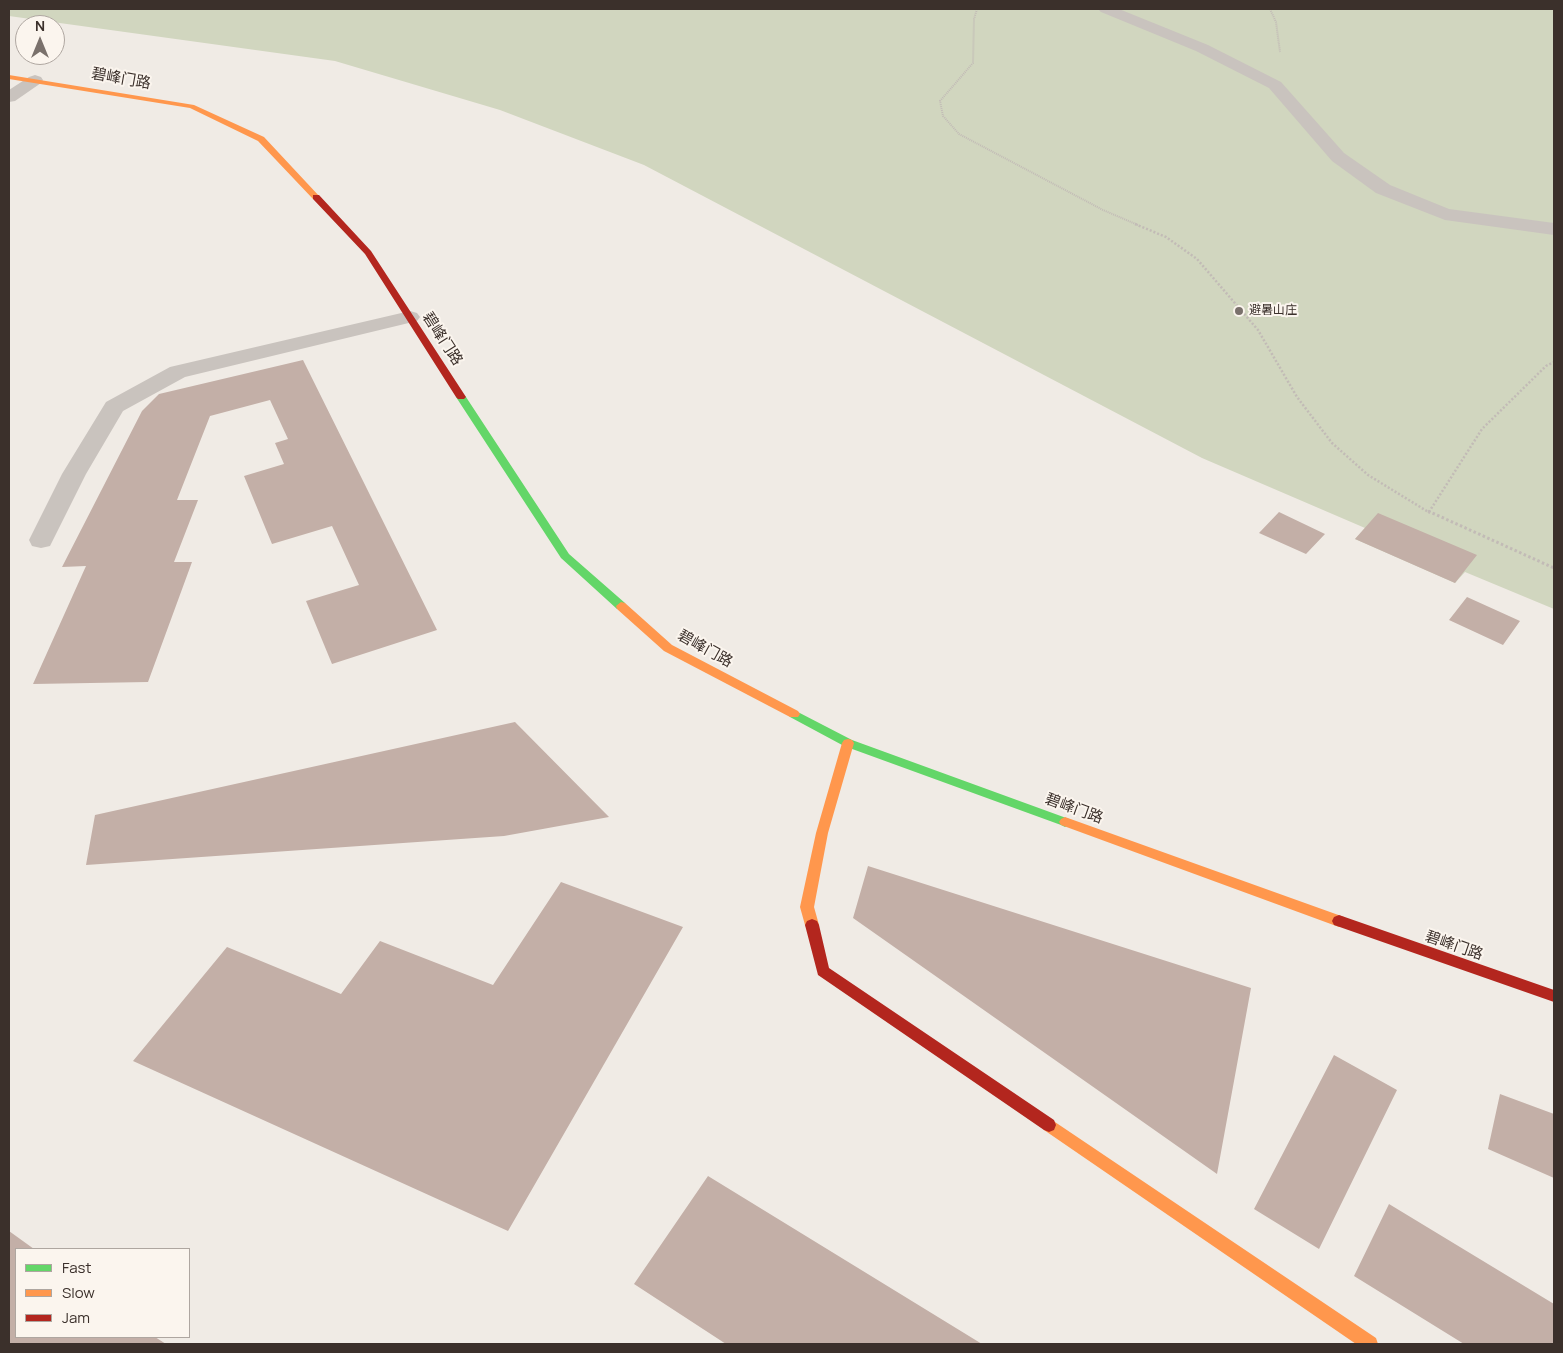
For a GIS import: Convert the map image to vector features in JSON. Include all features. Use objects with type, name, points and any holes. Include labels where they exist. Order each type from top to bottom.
[{"type":"street","points":[[1106,9],[1202,48],[1275,85],[1338,157],[1383,189],[1445,214],[1554,229]]},
{"type":"street","name":"碧峰门路","points":[[9,77],[192,106],[261,139],[368,252],[565,556],[668,648],[848,743],[1399,943],[1554,996]]},
{"type":"street","points":[[9,97],[36,80]]},
{"type":"street","points":[[41,540],[74,474],[114,407],[178,372],[410,317]]},
{"type":"street","points":[[848,743],[822,833],[807,907],[823,971],[1370,1344]]},
{"type":"path","points":[[977,9],[974,19],[973,63],[940,101],[943,116],[959,134],[1103,210],[1166,237],[1197,259],[1258,330],[1298,397],[1332,443],[1368,475],[1429,512],[1554,568]]},
{"type":"path","points":[[1429,512],[1482,429],[1546,366],[1554,362]]},
{"type":"green space","name":"避暑山庄","points":[[9,9],[1554,9],[1554,609],[1465,572],[1455,583],[1355,539],[1365,528],[1202,458],[644,165],[500,110],[335,61],[65,24],[65,15],[9,16]]},
{"type":"building","points":[[303,360],[437,630],[332,664],[306,601],[359,585],[332,526],[272,544],[244,476],[284,464],[275,443],[288,439],[270,400],[210,416],[177,500],[198,500],[174,562],[192,562],[148,682],[33,684],[86,566],[62,567],[142,411],[159,394]]},
{"type":"building","points":[[1279,512],[1325,534],[1306,554],[1259,533]]},
{"type":"building","points":[[1378,513],[1477,555],[1455,583],[1355,539]]},
{"type":"building","points":[[1467,597],[1520,621],[1503,645],[1449,620]]},
{"type":"building","points":[[515,722],[609,817],[504,836],[86,865],[95,815]]},
{"type":"building","points":[[868,866],[1251,988],[1217,1174],[853,918]]},
{"type":"building","points":[[561,882],[683,927],[508,1231],[133,1061],[227,947],[341,994],[380,941],[493,985]]},
{"type":"building","points":[[1334,1055],[1397,1090],[1319,1249],[1254,1209]]},
{"type":"building","points":[[1500,1094],[1554,1114],[1554,1178],[1488,1149]]},
{"type":"building","points":[[708,1176],[982,1344],[726,1344],[634,1284]]},
{"type":"building","points":[[1389,1204],[1554,1304],[1554,1344],[1464,1344],[1354,1276]]},
{"type":"building","points":[[9,1231],[33,1248],[15,1248],[15,1338],[157,1338],[166,1344],[9,1344]]},
{"type":"traffic: fast","points":[[461,397],[565,556],[621,606]]},
{"type":"traffic: fast","points":[[794,714],[848,743],[1065,822]]},
{"type":"traffic: slow","points":[[9,77],[192,106],[261,139],[316,197]]},
{"type":"traffic: slow","points":[[621,606],[668,648],[794,714]]},
{"type":"traffic: slow","points":[[812,925],[807,907],[822,833],[848,743]]},
{"type":"traffic: slow","points":[[1065,822],[1339,921]]},
{"type":"traffic: slow","points":[[1049,1125],[1370,1344]]},
{"type":"traffic: jam","points":[[316,197],[368,253],[461,397]]},
{"type":"traffic: jam","points":[[1339,921],[1554,996]]},
{"type":"traffic: jam","points":[[812,925],[823,971],[1049,1125]]},
{"type":"place","name":"避暑山庄","points":[[1239,311]]}]
